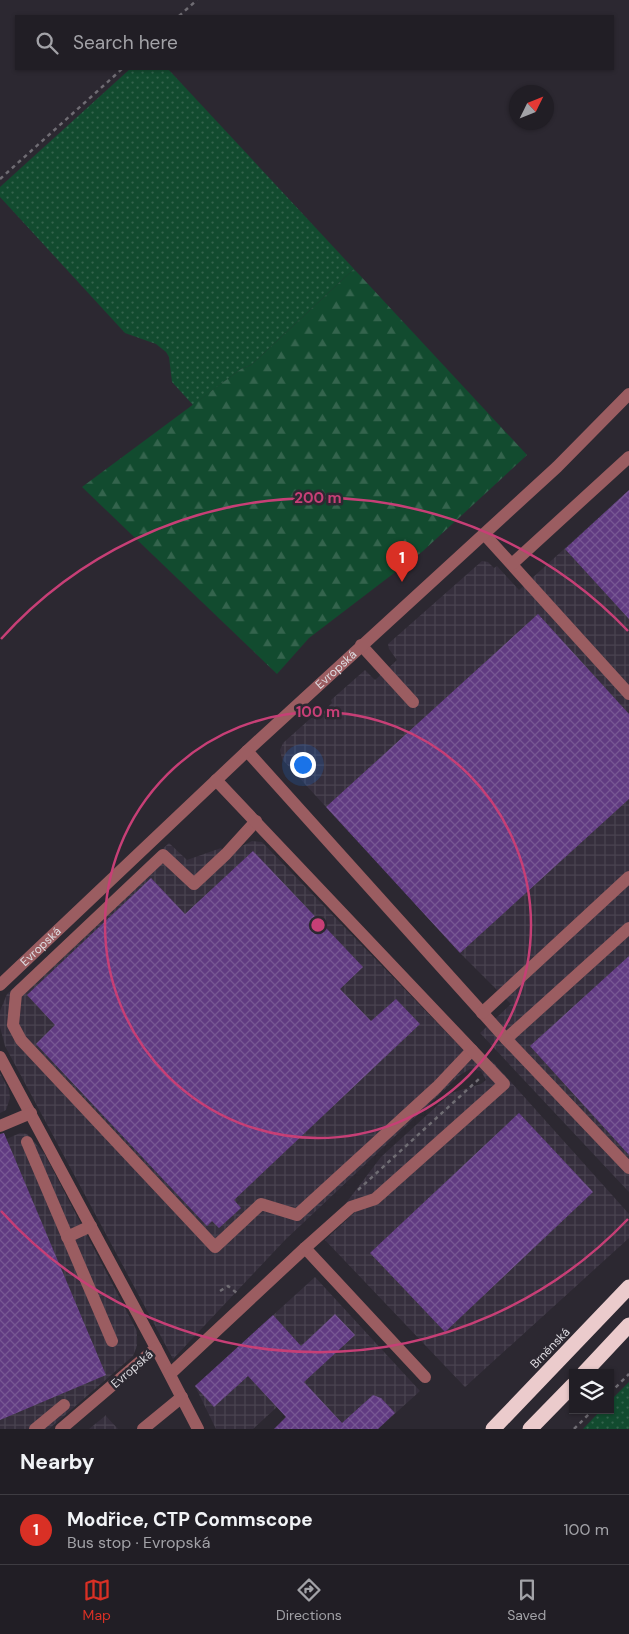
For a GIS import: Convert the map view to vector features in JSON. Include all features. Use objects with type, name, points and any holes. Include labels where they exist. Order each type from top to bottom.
[{"type":"highway","name":"Brněnská","points":[[493,1429],[629,1287]]},
{"type":"highway","points":[[588,1369],[629,1325]]},
{"type":"highway","points":[[530,1429],[569,1389]]},
{"type":"street","name":"Evropská","points":[[0,985],[247,751],[557,467],[629,394]]},
{"type":"street","points":[[512,564],[629,457]]},
{"type":"street","points":[[484,534],[629,694]]},
{"type":"street","points":[[362,646],[413,702]]},
{"type":"street","points":[[247,751],[482,1013],[629,1168]]},
{"type":"street","points":[[170,1374],[305,1248],[353,1206],[375,1199],[504,1084],[216,780]]},
{"type":"street","points":[[256,821],[226,854],[194,884],[163,855],[16,994],[14,1010],[13,1025],[22,1040],[215,1247],[261,1204],[296,1215],[437,1087],[472,1050]]},
{"type":"street","points":[[482,1013],[629,877]]},
{"type":"street","points":[[506,1039],[629,928]]},
{"type":"street","name":"Evropská","points":[[0,1057],[156,1348],[62,1429]]},
{"type":"street","points":[[0,1126],[31,1113]]},
{"type":"street","points":[[27,1142],[112,1341]]},
{"type":"street","points":[[67,1237],[91,1226]]},
{"type":"street","points":[[305,1248],[425,1377]]},
{"type":"street","points":[[156,1348],[198,1429]]},
{"type":"street","points":[[143,1429],[182,1397]]},
{"type":"street","points":[[35,1429],[64,1405]]},
{"type":"path","points":[[180,15],[197,0]]},
{"type":"path","points":[[0,179],[121,70]]},
{"type":"path","points":[[614,1389],[629,1374]]},
{"type":"path","points":[[574,1429],[589,1414]]},
{"type":"shaded area","points":[[629,490],[629,1192],[480,1033],[511,1004],[460,953],[282,759],[280,750],[283,743],[311,718],[316,718],[332,703],[331,700],[365,670],[375,680],[397,660],[389,649],[388,644],[482,561],[488,562],[494,568],[497,566],[519,590]]},
{"type":"shaded area","points":[[252,841],[262,842],[482,1069],[492,1061],[629,1214],[629,1238],[465,1387],[325,1240],[355,1212],[346,1203],[381,1157],[451,1093],[481,1084],[486,1080],[481,1071],[470,1069],[460,1075],[285,1240],[173,1359],[5,1046],[0,1027],[0,1011],[7,994],[169,843],[187,860],[221,848],[226,854]]},
{"type":"shaded area","points":[[0,1073],[9,1090],[10,1098],[6,1110],[0,1113]]},
{"type":"shaded area","points":[[20,1133],[27,1134],[44,1153],[137,1331],[137,1346],[133,1356],[49,1429],[0,1429],[0,1142]]},
{"type":"shaded area","points":[[315,1277],[420,1391],[378,1429],[274,1429],[286,1417],[277,1407],[253,1429],[216,1429],[195,1386]]},
{"type":"shaded area","points":[[105,1416],[118,1429],[89,1429]]},
{"type":"green space","points":[[129,70],[169,70],[354,269],[251,365],[241,369],[193,405],[172,382],[169,357],[166,352],[156,344],[125,333],[0,197],[0,187]]},
{"type":"green space","points":[[354,269],[527,455],[423,551],[309,638],[277,674],[82,487],[241,369],[251,365]]},
{"type":"green space","points":[[629,1382],[629,1429],[583,1429],[597,1414],[614,1414],[614,1397]]},
{"type":"building","points":[[629,490],[629,619],[565,549]]},
{"type":"building","points":[[538,614],[629,714],[629,799],[460,953],[326,807]]},
{"type":"building","points":[[253,851],[363,967],[340,989],[371,1021],[396,999],[420,1024],[234,1200],[241,1208],[219,1228],[212,1221],[207,1226],[36,1044],[55,1025],[27,995],[151,878],[185,914]]},
{"type":"building","points":[[629,956],[629,1155],[530,1046]]},
{"type":"building","points":[[519,1113],[593,1192],[445,1332],[370,1253]]},
{"type":"building","points":[[4,1133],[106,1375],[0,1420],[0,1134]]},
{"type":"building","points":[[335,1314],[355,1335],[304,1382],[342,1423],[373,1395],[381,1398],[395,1413],[378,1429],[274,1429],[286,1417],[248,1376],[214,1407],[195,1386],[273,1315],[301,1346]]},
{"type":"place","name":"Modřice, CTP Commscope","points":[[402,582]]}]
